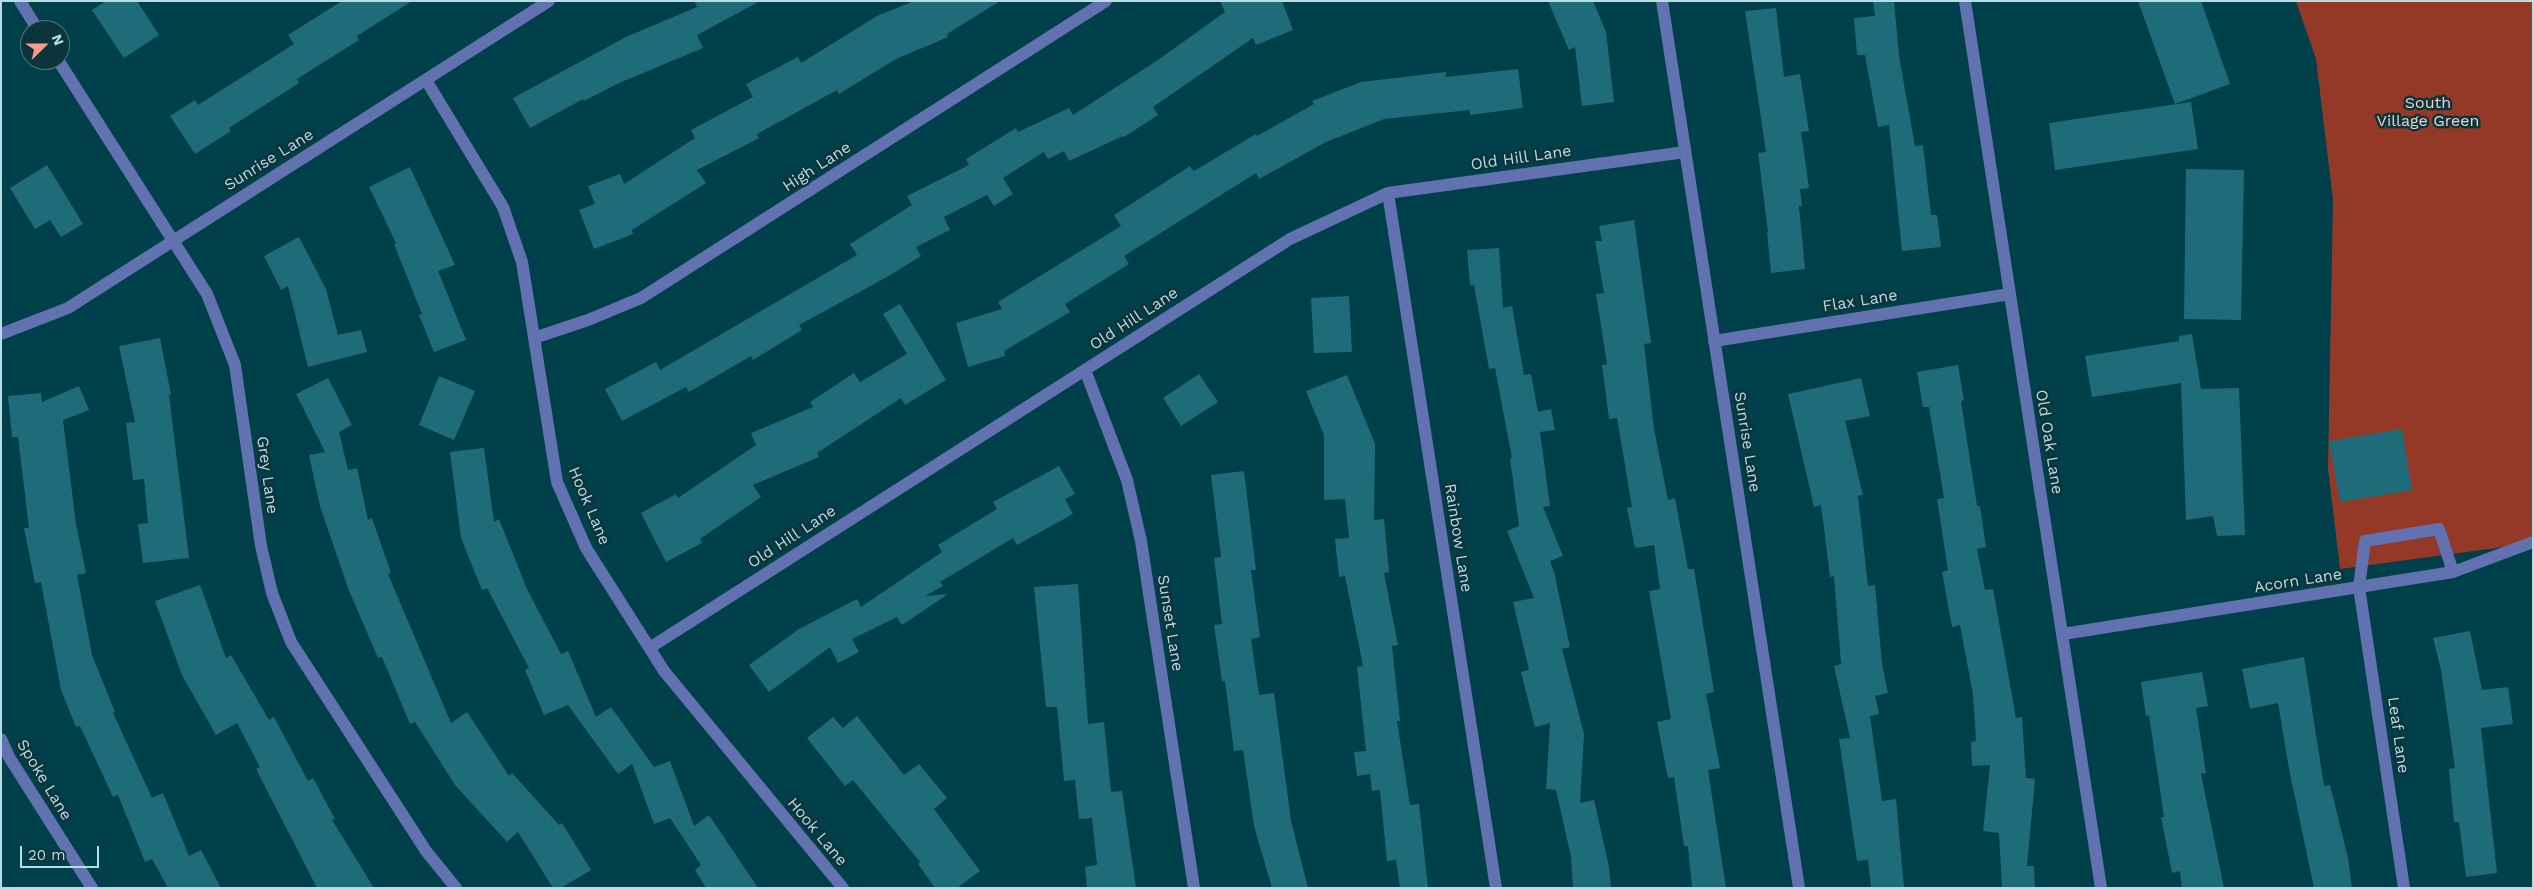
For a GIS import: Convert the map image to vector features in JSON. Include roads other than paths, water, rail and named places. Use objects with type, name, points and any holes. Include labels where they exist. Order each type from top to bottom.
[{"type":"street","points":[[20,1],[32,20]]},
{"type":"street","name":"Sunrise Lane","points":[[1,334],[68,308],[549,1]]},
{"type":"street","name":"High Lane","points":[[534,338],[588,320],[641,298],[1106,1]]},
{"type":"street","name":"Sunrise Lane","points":[[1662,1],[1799,888]]},
{"type":"street","name":"Old Oak Lane","points":[[1965,1],[2101,888]]},
{"type":"street","name":"Grey Lane","points":[[64,70],[207,294],[235,366],[260,546],[272,593],[291,642],[426,851],[456,888]]},
{"type":"street","name":"Hook Lane","points":[[426,80],[503,207],[522,262],[557,482],[586,548],[651,647],[664,671],[843,888]]},
{"type":"street","name":"Old Hill Lane","points":[[651,647],[1290,239],[1388,193],[1685,152]]},
{"type":"street","name":"Rainbow Lane","points":[[1388,193],[1496,888]]},
{"type":"street","name":"Flax Lane","points":[[1714,340],[2010,294]]},
{"type":"street","name":"Sunset Lane","points":[[1085,370],[1127,480],[1141,541],[1194,888]]},
{"type":"street","name":"Leaf Lane","points":[[2404,888],[2359,588],[2365,541],[2439,529],[2453,572]]},
{"type":"street","name":"Acorn Lane","points":[[2062,634],[2453,572],[2533,542]]},
{"type":"street","name":"Spoke Lane","points":[[1,739],[9,757],[92,888]]},
{"type":"park label","name":"South Village Green","points":[[2428,112]]}]
